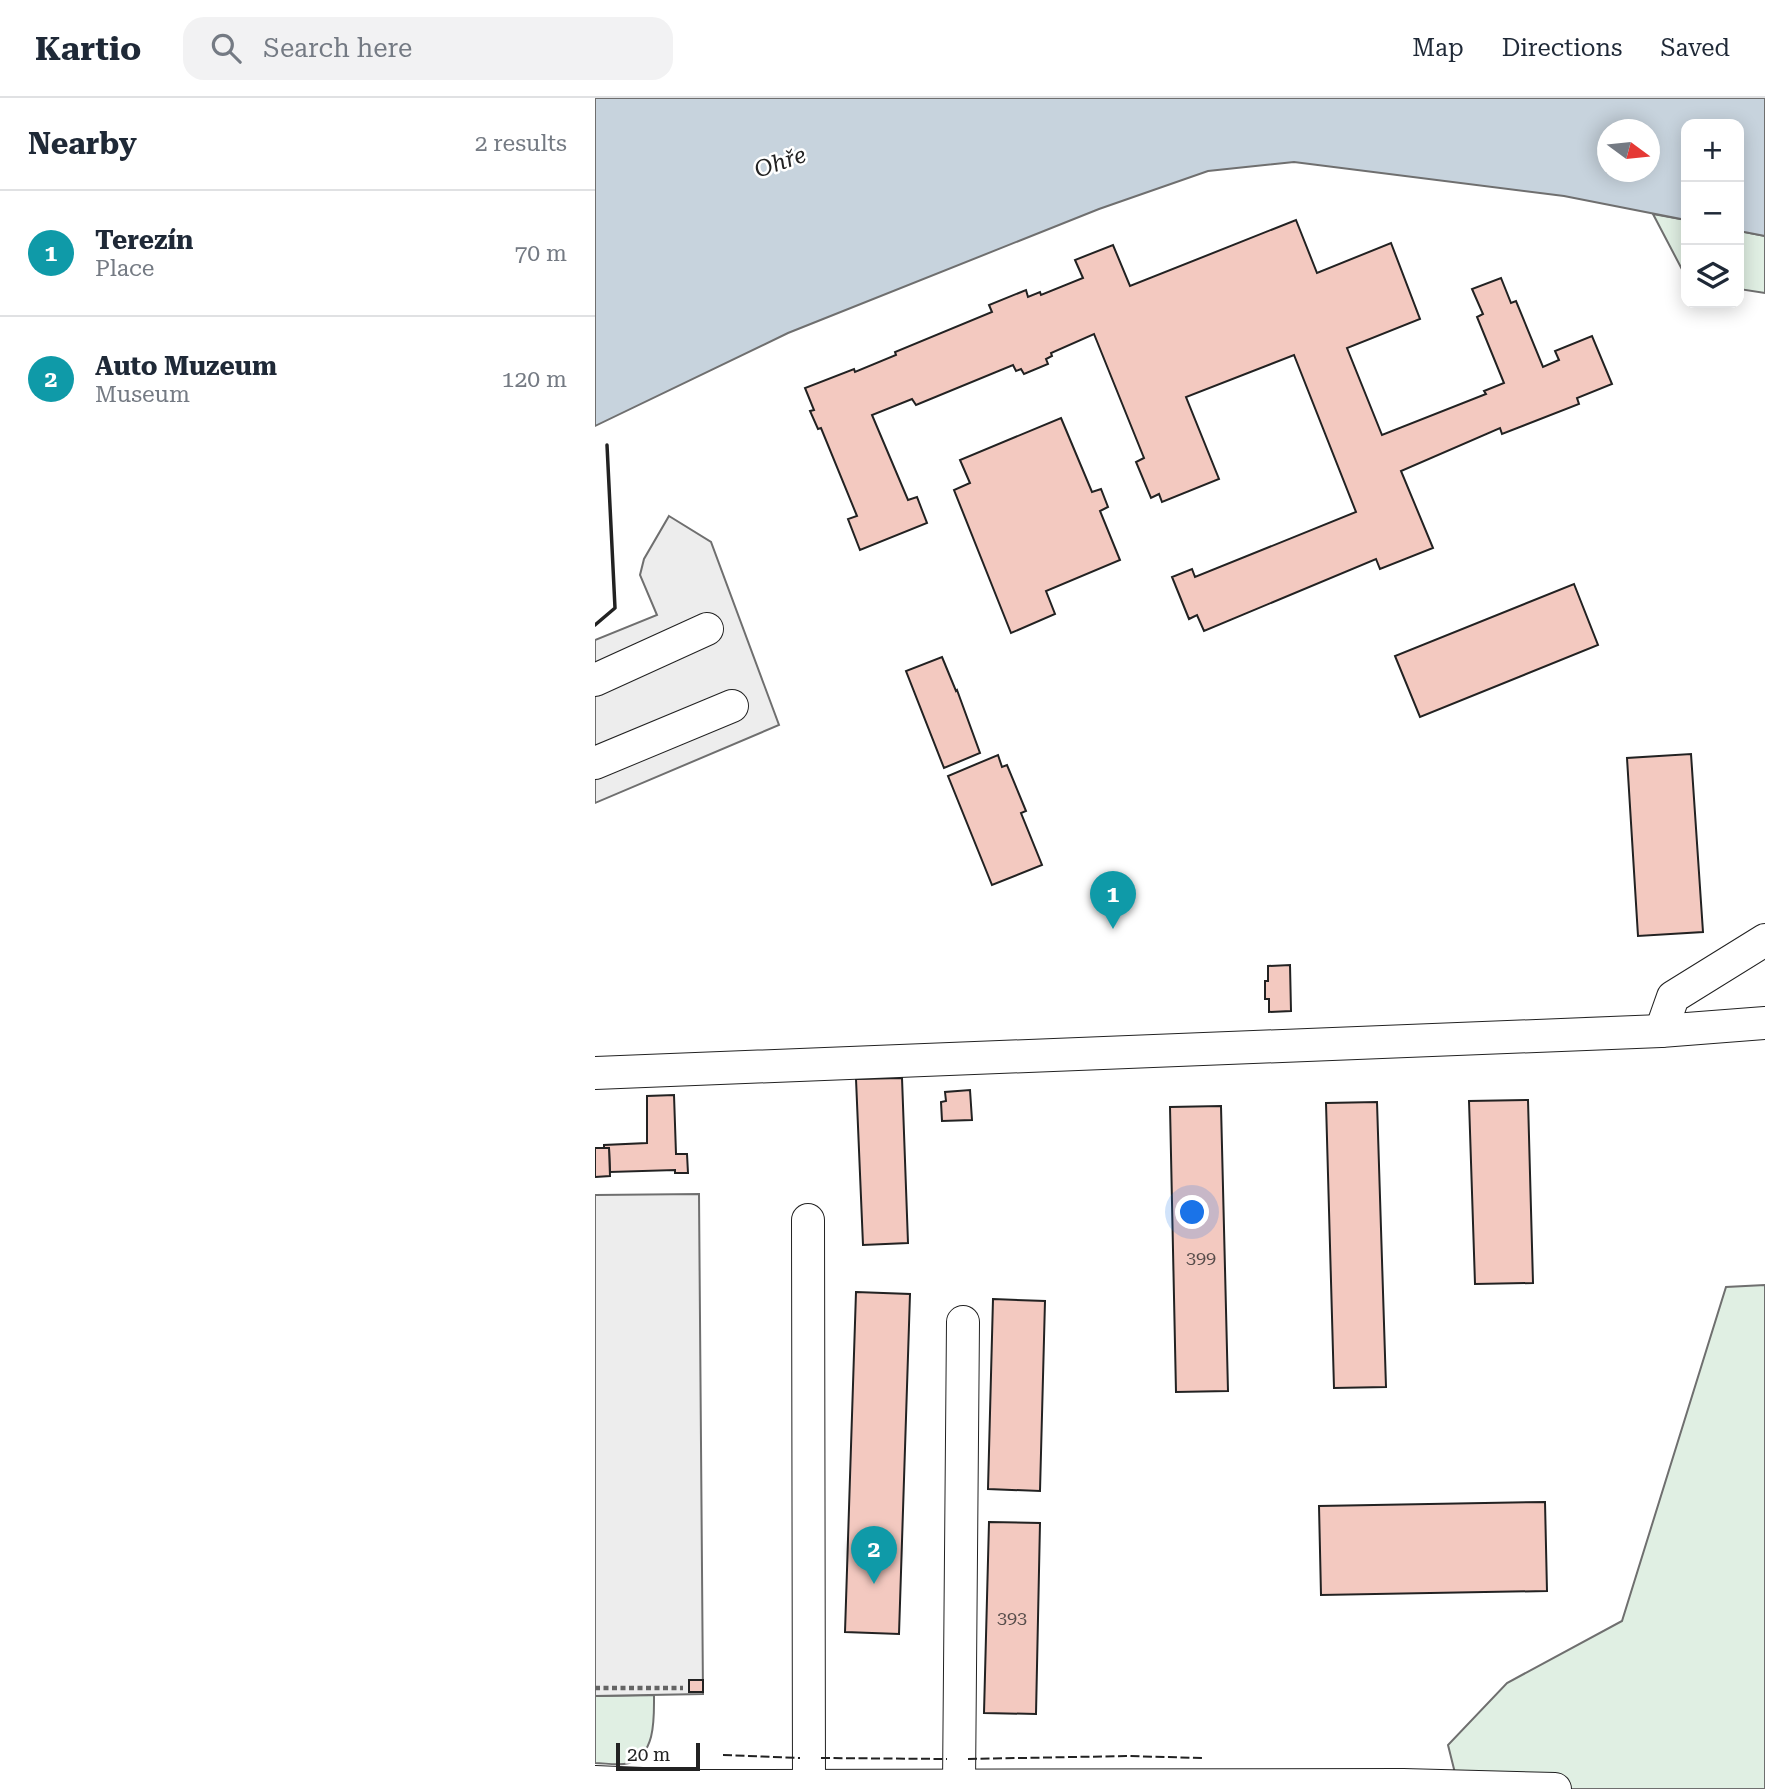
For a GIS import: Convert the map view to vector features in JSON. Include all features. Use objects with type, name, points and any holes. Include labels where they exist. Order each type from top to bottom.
[{"type":"street","points":[[595,680],[707,629]]},
{"type":"street","points":[[595,763],[732,706]]},
{"type":"street","points":[[1661,1031],[1673,997],[1765,940]]},
{"type":"street","points":[[595,1073],[1661,1031],[1765,1023]]},
{"type":"street","points":[[807,1220],[809,1786]]},
{"type":"street","points":[[959,1786],[963,1322]]},
{"type":"street","points":[[595,1782],[689,1786],[1403,1785],[1555,1789]]},
{"type":"path","points":[[595,1688],[683,1688]]},
{"type":"green space","points":[[1653,214],[1681,219],[1681,267]]},
{"type":"green space","points":[[1744,232],[1765,236],[1765,293],[1744,290]]},
{"type":"green space","points":[[1765,1285],[1765,1789],[1459,1789],[1448,1745],[1507,1683],[1622,1621],[1726,1287]]},
{"type":"green space","points":[[654,1695],[652,1734],[644,1752],[629,1763],[595,1763],[595,1696]]},
{"type":"shaded area","points":[[669,516],[711,542],[779,725],[595,803],[595,640],[657,615],[640,575],[644,559]]},
{"type":"shaded area","points":[[699,1194],[703,1694],[595,1696],[595,1195]]},
{"type":"water","name":"Ohře","points":[[595,98],[1765,98],[1765,236],[1744,232],[1744,119],[1681,119],[1681,219],[1564,196],[1294,162],[1208,171],[1099,209],[788,333],[595,426]]},
{"type":"building","points":[[1296,220],[1317,273],[1391,243],[1420,319],[1347,348],[1382,435],[1486,394],[1484,391],[1504,383],[1477,317],[1483,314],[1472,289],[1501,278],[1511,303],[1516,301],[1543,367],[1559,360],[1555,351],[1592,336],[1612,384],[1577,398],[1579,404],[1502,434],[1500,428],[1401,471],[1433,548],[1380,569],[1376,559],[1204,631],[1197,615],[1189,619],[1172,577],[1192,569],[1195,577],[1356,512],[1294,355],[1186,397],[1219,479],[1162,502],[1159,494],[1151,498],[1136,462],[1144,458],[1094,334],[1051,353],[1052,356],[1046,359],[1048,364],[1024,374],[1021,369],[1016,371],[1013,365],[916,405],[912,399],[872,415],[908,500],[917,497],[927,523],[860,550],[848,519],[857,516],[821,428],[818,429],[810,411],[814,410],[805,388],[896,355],[895,352],[992,312],[989,305],[1026,290],[1028,297],[1040,292],[1041,295],[1083,278],[1075,260],[1113,245],[1130,286]]},
{"type":"building","points":[[1061,418],[1092,492],[1101,489],[1108,507],[1100,511],[1120,560],[1046,591],[1055,614],[1011,633],[954,490],[970,483],[960,460]]},
{"type":"building","points":[[1574,584],[1598,645],[1420,717],[1395,656]]},
{"type":"building","points":[[942,657],[980,753],[944,768],[906,671]]},
{"type":"building","points":[[1691,754],[1703,932],[1638,936],[1627,758]]},
{"type":"building","points":[[998,755],[1002,767],[1007,765],[1026,811],[1021,813],[1042,865],[992,885],[948,776]]},
{"type":"building","points":[[1290,965],[1291,1011],[1269,1012],[1269,999],[1265,999],[1268,966]]},
{"type":"building","points":[[902,1078],[908,1243],[863,1245],[856,1079]]},
{"type":"building","points":[[970,1090],[972,1120],[942,1121],[941,1102],[946,1101],[945,1092]]},
{"type":"building","points":[[674,1095],[676,1154],[687,1154],[688,1173],[675,1173],[675,1170],[610,1172],[609,1148],[604,1148],[604,1145],[647,1143],[647,1096]]},
{"type":"building","points":[[1528,1100],[1533,1283],[1475,1284],[1469,1101]]},
{"type":"building","points":[[1377,1102],[1386,1387],[1334,1388],[1326,1103]]},
{"type":"building","points":[[1221,1106],[1228,1391],[1176,1392],[1170,1107]]},
{"type":"building","points":[[595,1148],[609,1148],[610,1176],[595,1177]]},
{"type":"building","points":[[856,1292],[910,1294],[899,1634],[845,1632]]},
{"type":"building","points":[[993,1299],[1045,1301],[1040,1491],[988,1489]]},
{"type":"building","points":[[1545,1502],[1547,1591],[1321,1595],[1319,1506]]},
{"type":"building","points":[[989,1522],[1040,1523],[1036,1714],[984,1713]]},
{"type":"building","points":[[689,1680],[703,1680],[703,1692],[689,1692]]},
{"type":"fence","points":[[723,1755],[800,1758]]},
{"type":"fence","points":[[968,1759],[1126,1756],[1204,1758]]},
{"type":"fence","points":[[821,1758],[947,1759]]},
{"type":"wall","points":[[595,625],[615,608],[607,445]]},
{"type":"place","name":"Terezín","points":[[1113,929]]},
{"type":"place","name":"Auto Muzeum","points":[[874,1584]]}]
